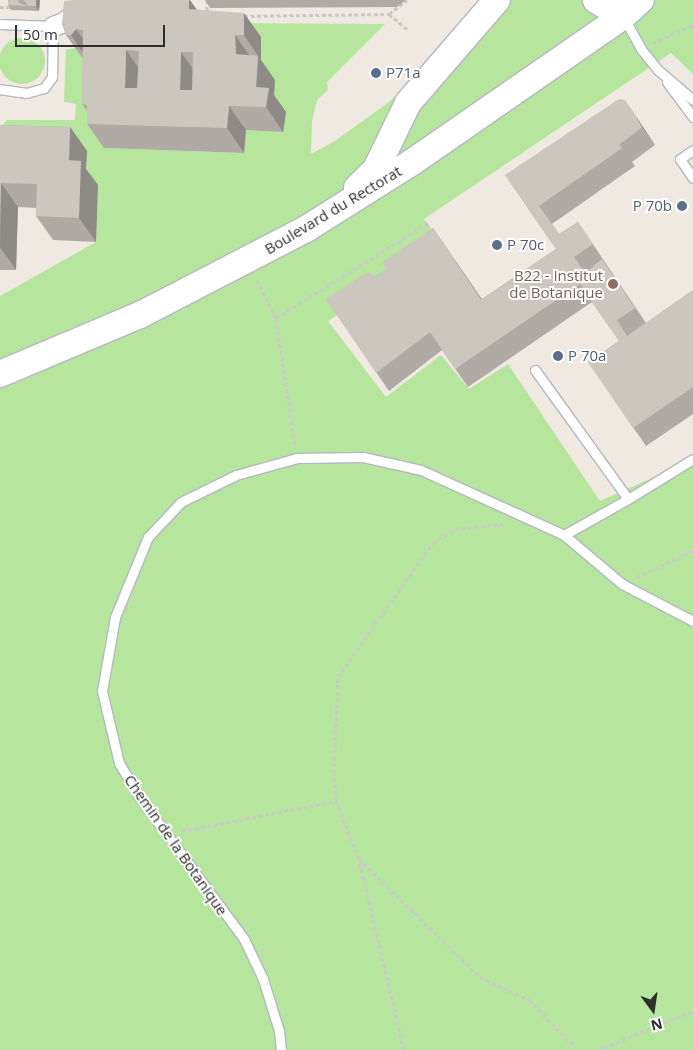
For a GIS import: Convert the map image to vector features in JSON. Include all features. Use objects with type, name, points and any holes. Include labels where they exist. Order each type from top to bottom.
[{"type":"main road","points":[[306,229],[368,179],[398,127],[408,103],[497,0]]},
{"type":"main road","points":[[596,0],[629,5]]},
{"type":"main road","name":"Boulevard du Rectorat","points":[[0,374],[148,311],[306,229],[411,163],[629,5]]},
{"type":"street","points":[[53,26],[64,22],[89,0]]},
{"type":"lane","points":[[629,5],[641,49],[693,117]]},
{"type":"lane","points":[[0,24],[53,26],[52,77],[44,88],[27,93],[0,89]]},
{"type":"lane","points":[[658,70],[693,100]]},
{"type":"lane","points":[[693,150],[680,159],[693,178]]},
{"type":"lane","points":[[535,370],[628,499]]},
{"type":"lane","name":"Chemin de la Botanique","points":[[281,1050],[279,1031],[263,979],[244,940],[166,834],[119,763],[102,691],[116,617],[148,537],[181,502],[236,475],[297,458],[363,457],[421,470],[536,520],[564,535],[622,584],[693,621]]},
{"type":"lane","points":[[564,535],[693,459]]},
{"type":"path","points":[[207,0],[207,15]]},
{"type":"path","points":[[240,16],[390,14],[407,0]]},
{"type":"path","points":[[0,7],[17,7]]},
{"type":"path","points":[[198,14],[215,15]]},
{"type":"path","points":[[390,14],[410,31]]},
{"type":"path","points":[[641,49],[693,25]]},
{"type":"path","points":[[276,318],[428,223]]},
{"type":"path","points":[[256,278],[276,318],[297,458]]},
{"type":"path","points":[[404,1050],[359,859],[336,801],[334,773],[338,677],[433,543],[455,529],[536,520]]},
{"type":"path","points":[[622,584],[693,551]]},
{"type":"path","points":[[166,834],[336,801]]},
{"type":"path","points":[[359,859],[480,977],[529,1000],[578,1050]]},
{"type":"path","points":[[598,1050],[693,1011]]},
{"type":"green space","points":[[493,0],[693,0],[693,74],[671,53],[424,219],[445,246],[328,321],[386,397],[441,355],[469,389],[508,364],[600,501],[693,460],[693,1050],[0,1050],[0,296],[96,242],[98,186],[86,184],[87,151],[0,127],[7,120],[75,120],[76,104],[64,102],[66,49],[79,48],[83,59],[88,60],[104,148],[244,153],[246,130],[206,23],[385,24],[327,82],[328,90],[317,100],[312,121],[311,154],[335,141],[389,102]]},
{"type":"green space","points":[[27,38],[39,44],[44,52],[44,70],[39,78],[31,83],[17,84],[5,78],[0,70],[-1,56],[5,44],[13,39]]},
{"type":"building","points":[[8,0],[17,0],[19,3],[28,6],[8,5]]},
{"type":"building","points":[[24,0],[36,0],[36,6],[28,6]]},
{"type":"building","points":[[189,0],[189,9],[244,13],[244,35],[235,35],[236,54],[258,56],[256,87],[269,88],[266,107],[229,106],[227,128],[87,124],[87,105],[82,104],[83,30],[76,29],[71,35],[66,35],[62,24],[64,1]],"holes":[[[126,50],[139,51],[137,88],[125,88]],[[181,52],[193,52],[192,90],[180,90]]]},
{"type":"building","points":[[619,99],[625,100],[642,127],[619,145],[622,148],[539,206],[559,234],[578,222],[593,244],[574,257],[585,273],[602,259],[635,308],[617,320],[627,336],[693,290],[693,387],[633,428],[588,362],[619,341],[580,284],[455,369],[430,332],[376,373],[326,299],[369,271],[374,277],[387,269],[382,262],[433,228],[481,300],[556,249],[505,175]]},
{"type":"building","points":[[0,125],[70,127],[69,160],[81,161],[79,218],[36,216],[37,184],[1,183],[0,216]]},
{"type":"place","name":"P71a","points":[[376,73]]},
{"type":"place","name":"P 70b","points":[[682,206]]},
{"type":"place","name":"P 70c","points":[[497,245]]},
{"type":"place","name":"B22 - Institut de Botanique","points":[[613,284]]},
{"type":"place","name":"P 70a","points":[[558,356]]}]
